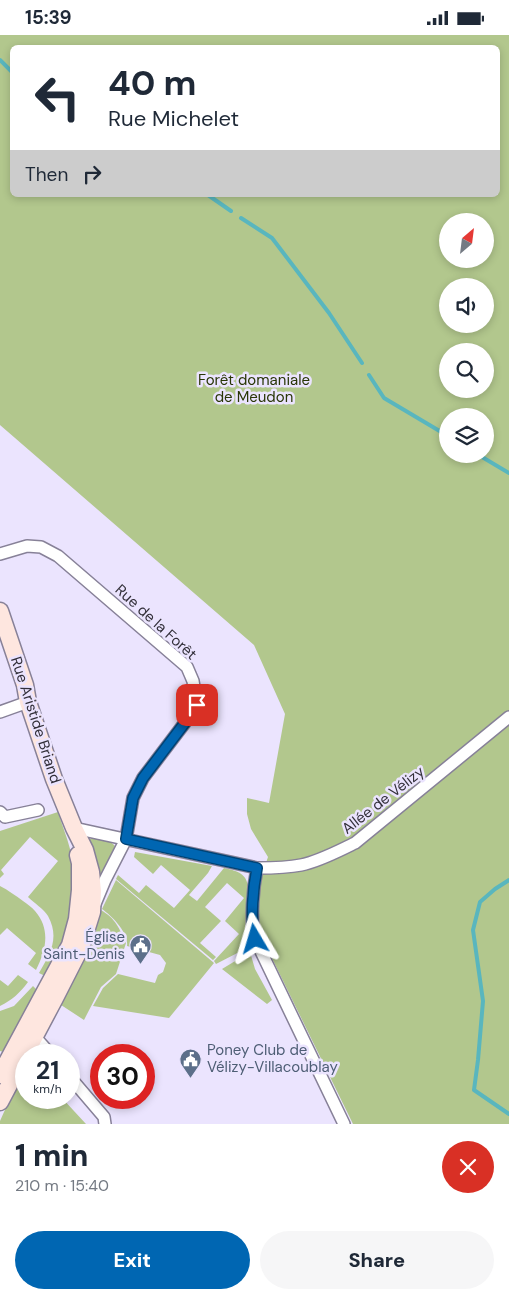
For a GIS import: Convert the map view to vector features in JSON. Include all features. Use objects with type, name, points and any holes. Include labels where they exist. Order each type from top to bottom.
[{"type":"street","name":"Rue de la Forêt","points":[[0,554],[27,546],[41,547],[58,556],[187,667],[193,681],[197,705],[143,778],[133,798],[126,839],[105,880],[92,912]]},
{"type":"street","name":"Rue Aristide Briand","points":[[0,611],[54,779],[74,828],[82,842],[91,872],[93,891],[92,912],[81,947],[29,1033],[0,1075]]},
{"type":"street","points":[[0,712],[28,702]]},
{"type":"street","name":"Allée de Vélizy","points":[[74,828],[257,868],[281,868],[302,865],[333,854],[355,843],[509,717]]},
{"type":"street","points":[[0,812],[5,817],[38,809]]},
{"type":"street","name":"Rue Aristide Briand","points":[[0,1102],[29,1033],[70,945],[77,919],[80,890],[80,863],[74,828]]},
{"type":"street","points":[[257,868],[252,917],[252,929],[255,939],[344,1124]]},
{"type":"street","points":[[29,1033],[40,1044]]},
{"type":"street","points":[[80,1089],[104,1117],[105,1124]]},
{"type":"green space","name":"Forêt domaniale de Meudon","points":[[0,35],[509,35],[509,1124],[353,1124],[265,944],[260,924],[259,894],[268,857],[251,829],[247,814],[247,798],[269,803],[285,714],[254,645],[0,425]]},
{"type":"green space","points":[[58,812],[72,859],[73,890],[71,911],[66,930],[45,976],[39,973],[52,946],[52,924],[46,913],[28,897],[58,861],[30,837],[1,870],[4,874],[0,878],[0,831]]},
{"type":"green space","points":[[88,839],[106,840],[115,846],[99,878]]},
{"type":"green space","points":[[135,852],[212,866],[189,895],[197,901],[224,868],[236,871],[245,877],[248,885],[245,931],[249,947],[216,964],[214,961],[239,934],[225,921],[244,898],[227,883],[205,907],[221,921],[200,943],[216,957],[213,960],[116,879],[118,875],[139,893],[146,885],[174,908],[190,890],[161,865],[153,874],[134,857]]},
{"type":"green space","points":[[116,880],[214,963],[169,1018],[93,1006],[103,988],[118,974],[155,983],[158,975],[163,972],[166,963],[160,955],[127,946],[123,930],[102,909]]},
{"type":"green space","points":[[0,886],[32,908],[43,925],[45,933],[44,948],[36,970],[28,964],[36,953],[7,928],[0,935]]},
{"type":"green space","points":[[101,910],[114,920],[126,943],[116,974],[101,987],[84,1020],[58,1003]]},
{"type":"green space","points":[[250,952],[255,969],[272,1000],[267,1004],[222,969]]},
{"type":"green space","points":[[18,975],[28,982],[16,996],[0,1006],[0,980],[8,986]]},
{"type":"green space","points":[[33,986],[36,989],[36,994],[3,1052],[0,1051],[0,1011],[14,1006]]},
{"type":"green space","points":[[15,1090],[15,1109],[72,1109],[86,1124],[0,1124]]},
{"type":"waterway","points":[[0,60],[10,70]]},
{"type":"waterway","points":[[211,197],[231,211]]},
{"type":"waterway","points":[[241,218],[272,238],[329,313],[362,363]]},
{"type":"waterway","points":[[369,375],[384,398],[439,431]]},
{"type":"waterway","points":[[492,463],[509,473]]},
{"type":"waterway","points":[[509,880],[480,902],[473,930],[483,1001],[474,1090],[509,1114]]},
{"type":"place","name":"Église Saint-Denis","points":[[141,965]]},
{"type":"place","name":"Poney Club de Vélizy-Villacoublay","points":[[191,1078]]},
{"type":"route","points":[[197,705],[143,778],[133,798],[126,839],[257,868],[252,917],[252,929],[255,939]]}]
